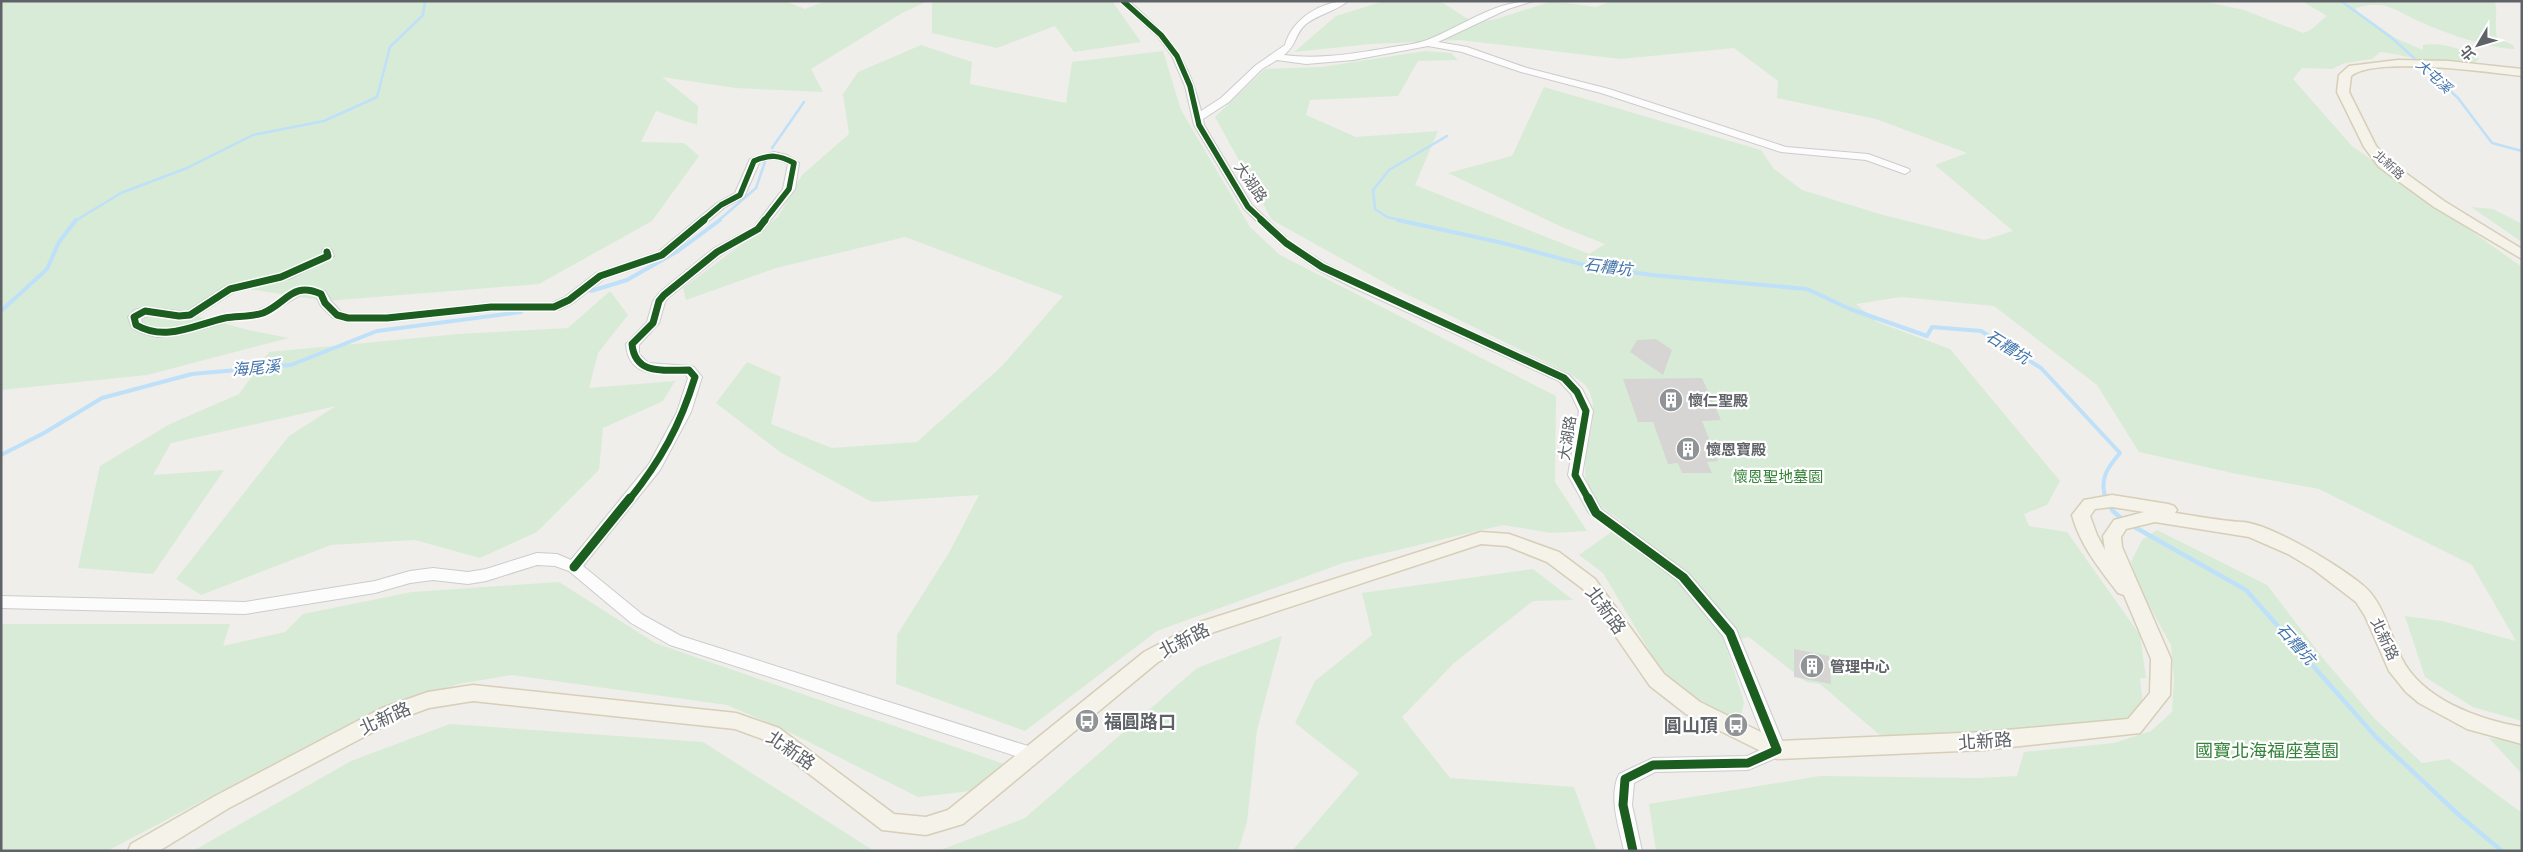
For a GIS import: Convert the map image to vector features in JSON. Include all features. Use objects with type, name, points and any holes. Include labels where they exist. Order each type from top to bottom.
[{"type":"main road","name":"北新路","points":[[2448,64],[2398,63],[2353,68],[2345,75],[2343,92],[2370,147],[2384,164],[2407,182],[2522,255]]},
{"type":"main road","points":[[2448,64],[2522,73]]},
{"type":"main road","points":[[2141,609],[2099,555],[2084,531],[2081,515],[2090,504],[2112,501],[2210,518],[2252,531]]},
{"type":"main road","points":[[2141,609],[2113,547],[2112,536],[2120,524],[2155,516],[2252,531]]},
{"type":"main road","name":"北新路","points":[[2252,531],[2290,546],[2328,569],[2362,596],[2380,625],[2387,646],[2402,675],[2428,697],[2463,719],[2500,733],[2522,736]]},
{"type":"main road","name":"北新路","points":[[139,851],[222,802],[389,714],[428,700],[473,693],[736,721],[772,734],[890,823],[926,826],[955,817],[1151,657],[1207,627],[1482,538],[1510,540],[1553,557],[1589,584],[1657,680],[1693,708],[1777,750],[1974,742],[2133,727],[2160,695],[2161,659],[2141,609]]},
{"type":"street","name":"大湖路","points":[[1123,1],[1162,35],[1177,56],[1190,86],[1199,125],[1248,207],[1286,243],[1322,267],[1356,284],[1564,378],[1577,392],[1586,411],[1575,475],[1596,513],[1683,577],[1730,633],[1777,750]]},
{"type":"street","points":[[1198,117],[1225,100],[1259,67],[1289,47],[1292,34],[1298,27],[1322,10],[1344,1]]},
{"type":"street","points":[[1274,57],[1306,61],[1353,57],[1428,43],[1505,7],[1529,1]]},
{"type":"street","points":[[1428,43],[1464,49],[1524,70],[1605,91],[1786,150],[1868,157],[1905,172]]},
{"type":"street","points":[[327,252],[328,256],[321,260],[278,278],[230,289],[187,316],[175,316],[151,311],[137,314],[134,317],[136,325],[144,331],[158,334],[176,332],[226,319],[264,313],[274,308],[288,294],[307,289],[322,294],[325,303],[337,314],[348,318],[387,318],[491,307],[554,307],[569,300],[600,276],[662,255],[721,206],[740,194],[754,161],[770,154],[783,156],[794,163],[788,189],[758,229],[717,252],[664,295],[659,301],[653,323],[632,344],[631,356],[638,365],[650,368],[689,370],[696,377],[684,412],[656,467],[574,567]]},
{"type":"street","points":[[1,602],[245,608],[375,587],[410,577],[433,574],[468,578],[486,575],[537,559],[557,560],[574,567],[637,619],[676,641],[1031,754]]},
{"type":"street","points":[[1633,851],[1623,805],[1625,779],[1653,765],[1748,763],[1777,750]]},
{"type":"green space","points":[[1,1],[785,1],[805,9],[826,1],[928,1],[902,13],[811,69],[823,92],[736,88],[662,77],[698,106],[697,125],[656,111],[641,142],[684,143],[699,156],[652,221],[539,284],[326,301],[236,287],[196,316],[248,330],[289,338],[147,375],[1,390]]},
{"type":"green space","points":[[932,1],[1112,1],[1141,42],[1074,52],[1055,26],[997,48],[932,33]]},
{"type":"green space","name":"懷恩聖地墓園","points":[[1384,1],[1440,1],[1471,21],[1493,20],[1553,1],[1596,7],[1612,1],[2202,1],[2244,10],[2303,33],[2313,28],[2327,16],[2302,1],[2495,1],[2497,38],[2513,45],[2515,49],[2492,46],[2450,34],[2387,6],[2365,6],[2356,8],[2357,11],[2395,38],[2423,50],[2423,45],[2430,44],[2452,47],[2467,52],[2479,59],[2460,65],[2432,62],[2380,52],[2372,59],[2345,63],[2332,69],[2302,68],[2293,79],[2352,146],[2522,267],[2522,721],[2473,707],[2425,677],[2405,616],[2442,621],[2516,641],[2472,565],[2319,489],[2237,474],[2139,452],[2097,385],[1994,306],[1901,297],[1856,304],[1877,322],[1950,349],[2060,481],[2047,505],[2024,514],[2029,526],[2067,532],[2140,635],[2146,678],[2140,678],[2144,714],[2110,727],[1881,736],[1820,684],[1806,682],[1749,637],[1725,643],[1744,702],[1739,724],[1686,696],[1663,674],[1603,573],[1579,555],[1624,523],[1599,504],[1590,491],[1586,477],[1586,462],[1593,417],[1593,403],[1587,387],[1570,374],[1396,289],[1272,220],[1215,117],[1265,69],[1322,67],[1425,51],[1451,53],[1458,60],[1418,61],[1398,96],[1310,100],[1306,115],[1356,137],[1438,131],[1415,185],[1589,254],[1605,244],[1562,227],[1448,173],[1512,156],[1544,87],[1761,150],[1774,169],[1802,190],[1883,215],[1984,240],[2013,231],[1935,165],[1967,153],[1876,119],[1777,98],[1778,81],[1734,48],[1620,59],[1460,40],[1371,44],[1294,52],[1336,16]]},
{"type":"green space","points":[[921,45],[972,62],[970,84],[1066,103],[1072,62],[1163,51],[1181,110],[1250,227],[1280,255],[1556,396],[1555,482],[1587,531],[1551,533],[1503,525],[1343,563],[1157,631],[1025,731],[896,684],[897,635],[950,551],[979,495],[872,502],[780,452],[716,403],[747,362],[781,377],[771,424],[832,448],[917,442],[1002,366],[1063,296],[905,237],[776,268],[686,300],[683,288],[778,217],[802,175],[849,134],[843,94],[858,72]]},
{"type":"green space","points":[[2471,207],[2493,209],[2522,224],[2522,242]]},
{"type":"green space","points":[[610,291],[628,315],[598,353],[589,388],[675,381],[663,401],[603,428],[599,470],[537,532],[480,558],[415,540],[331,545],[201,595],[176,579],[289,436],[336,406],[171,443],[153,475],[224,470],[153,574],[78,568],[100,466],[170,424],[239,394],[269,352],[459,334],[568,328]]},
{"type":"green space","name":"國寶北海福座墓園","points":[[2157,530],[2267,585],[2326,662],[2375,719],[2422,763],[2449,759],[2522,813],[2522,851],[1656,851],[1649,804],[1820,776],[1977,778],[2017,776],[2024,752],[2114,743],[2151,731],[2172,712],[2174,680],[2171,645],[2140,589],[2131,562],[2142,540]]},
{"type":"green space","points":[[1533,569],[1573,600],[1533,601],[1454,663],[1402,717],[1450,778],[1574,787],[1597,851],[1292,851],[1359,773],[1295,723],[1315,681],[1372,635],[1362,593]]},
{"type":"green space","points":[[559,582],[655,643],[1007,765],[971,791],[918,797],[793,734],[727,705],[512,675],[458,684],[345,726],[107,851],[1,851],[1,626],[4,624],[230,624],[223,646],[285,632],[303,614],[412,592]]},
{"type":"green space","points":[[1282,636],[1257,730],[1247,822],[1238,851],[938,851],[1025,818],[1197,668]]},
{"type":"green space","points":[[450,724],[703,742],[874,851],[193,851],[351,761]]},
{"type":"green space","points":[[2489,738],[2522,741],[2522,774]]},
{"type":"building","points":[[1656,339],[1672,350],[1663,375],[1630,352],[1637,340]]},
{"type":"building","points":[[1702,378],[1721,420],[1702,421],[1718,461],[1707,462],[1712,473],[1682,473],[1678,463],[1668,464],[1653,422],[1638,422],[1623,379]]},
{"type":"building","name":"管理中心","points":[[1794,649],[1829,656],[1831,684],[1794,677]]},
{"type":"waterway","points":[[75,221],[121,193],[187,168],[253,135],[324,121],[377,97],[390,47],[423,15],[425,1]]},
{"type":"waterway","name":"大屯溪","points":[[2341,1],[2392,38],[2458,98],[2492,143],[2522,151]]},
{"type":"waterway","name":"海尾溪","points":[[772,148],[804,102]]},
{"type":"waterway","name":"石糟坑","points":[[1404,221],[1387,217],[1375,209],[1373,190],[1389,170],[1447,136]]},
{"type":"waterway","name":"海尾溪","points":[[718,221],[756,188],[767,156]]},
{"type":"waterway","name":"海尾溪","points":[[591,291],[627,280],[678,251],[720,220]]},
{"type":"waterway","name":"石糟坑","points":[[1398,220],[1503,243],[1588,266],[1652,275],[1807,289],[1850,309],[1927,336],[1932,327],[1981,331],[2041,368],[2120,453],[2108,469],[2104,480],[2103,486],[2106,499]]},
{"type":"waterway","points":[[1,311],[47,269],[59,242],[75,221]]},
{"type":"waterway","name":"海尾溪","points":[[1,455],[44,433],[102,398],[192,374],[291,365],[377,331],[521,312]]},
{"type":"waterway","name":"石糟坑","points":[[2106,499],[2113,511],[2123,520]]},
{"type":"waterway","name":"石糟坑","points":[[2131,525],[2246,590],[2376,737],[2460,816],[2502,851]]},
{"type":"cycle path","points":[[1123,1],[1161,35],[1177,56],[1190,86],[1199,125],[1248,207],[1286,243],[1322,267],[1356,284],[1564,378],[1577,392],[1586,411],[1575,475],[1596,513],[1683,577],[1730,633],[1777,750],[1748,763],[1653,765],[1625,779],[1623,805],[1633,851]]},
{"type":"cycle path","points":[[327,252],[328,256],[287,275],[230,289],[190,315],[179,316],[151,311],[139,313],[134,317],[136,325],[146,331],[169,333],[227,318],[261,314],[273,308],[291,294],[304,289],[321,294],[325,303],[337,315],[348,318],[387,318],[491,307],[554,307],[569,300],[600,276],[662,255],[721,205],[740,195],[754,161],[774,155],[794,163],[789,189],[758,229],[717,252],[664,295],[659,301],[653,323],[632,344],[633,354],[643,366],[660,370],[689,370],[695,377],[684,412],[655,467],[574,567]]},
{"type":"place","name":"懷仁聖殿","points":[[1671,400]]},
{"type":"place","name":"懷恩寶殿","points":[[1688,449]]},
{"type":"place","name":"管理中心","points":[[1812,666]]},
{"type":"place","name":"福圓路口","points":[[1087,721]]},
{"type":"place","name":"圓山頂","points":[[1736,725]]}]
